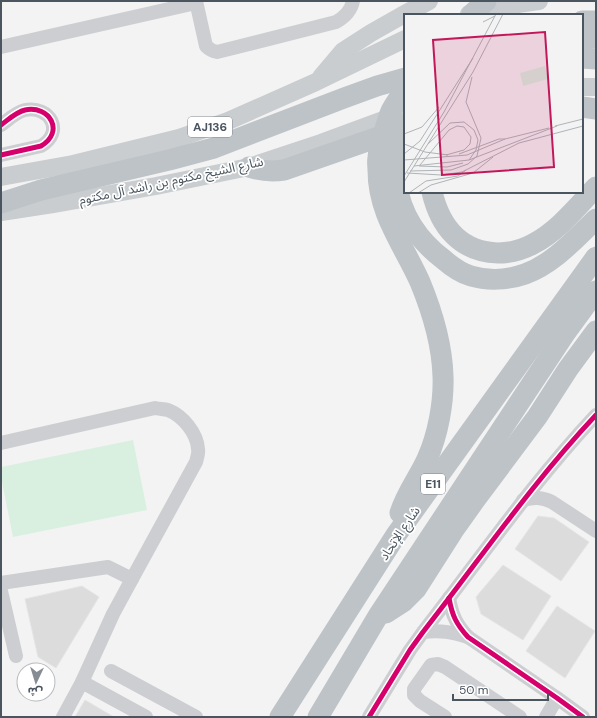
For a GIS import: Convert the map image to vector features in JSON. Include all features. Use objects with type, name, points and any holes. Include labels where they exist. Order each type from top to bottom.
[{"type":"highway","points":[[583,20],[596,21]]},
{"type":"highway","points":[[583,38],[596,38]]},
{"type":"highway","points":[[583,58],[596,59]]},
{"type":"highway","points":[[1,203],[41,190],[170,160],[214,148],[344,98],[404,78]]},
{"type":"highway","points":[[396,536],[404,502],[428,458],[433,442],[441,409],[443,382],[442,361],[435,325],[430,309],[419,282],[388,219],[381,200],[378,179],[378,158],[385,129],[392,111],[404,90]]},
{"type":"highway","points":[[583,107],[596,110]]},
{"type":"highway","points":[[249,166],[257,170],[284,170],[404,128]]},
{"type":"highway","points":[[404,128],[398,150],[396,170],[400,201],[411,224],[432,251],[449,264],[470,276],[491,279],[514,277],[535,270],[564,249],[596,218]]},
{"type":"highway","points":[[432,193],[434,203],[445,224],[462,243],[482,251],[503,253],[523,249],[545,236],[567,217],[596,187]]},
{"type":"highway","name":"شارع الإتحاد","points":[[280,717],[396,536],[596,258]]},
{"type":"highway","name":"E11","points":[[318,717],[378,616],[566,332],[596,291]]},
{"type":"highway","points":[[378,616],[387,613],[403,602],[416,589],[475,500],[537,417],[568,369],[596,331]]},
{"type":"highway","points":[[537,417],[596,354]]},
{"type":"main road","points":[[404,14],[429,1]]},
{"type":"main road","points":[[475,10],[539,1]]},
{"type":"main road","points":[[316,82],[343,51],[404,14]]},
{"type":"main road","name":"AJ136","points":[[1,177],[73,164],[179,138],[228,121],[316,82],[404,39]]},
{"type":"main road","points":[[583,87],[596,87]]},
{"type":"main road","name":"شارع الشيخ مكتوم بن راشد آل مكتوم","points":[[1,212],[156,186],[249,166],[321,143],[404,112]]},
{"type":"street","points":[[1,47],[196,2],[206,46],[209,50],[217,52],[336,22],[346,15],[353,1]]},
{"type":"street","points":[[1,125],[18,113],[25,110],[33,110],[40,111],[47,115],[53,126],[53,132],[46,143],[40,146],[1,155]]},
{"type":"street","points":[[1,443],[155,408],[166,409],[176,414],[185,422],[192,430],[199,450],[196,462],[113,614],[82,682],[63,717]]},
{"type":"street","points":[[369,717],[410,650],[423,632],[523,500],[573,439],[596,415]]},
{"type":"street","points":[[548,470],[548,486],[552,502]]},
{"type":"street","points":[[523,500],[535,497],[552,502],[596,531]]},
{"type":"street","points":[[1,583],[108,567],[132,580]]},
{"type":"street","points":[[1,591],[16,656]]},
{"type":"street","points":[[449,598],[455,620],[468,637],[583,717]]},
{"type":"street","points":[[423,632],[446,631],[468,637]]},
{"type":"street","points":[[444,717],[420,701],[414,695],[414,688],[431,665],[438,664],[445,667],[520,717]]},
{"type":"street","points":[[111,671],[196,717]]},
{"type":"street","points":[[82,682],[146,717]]},
{"type":"street","points":[[546,717],[557,698]]},
{"type":"green space","points":[[133,440],[147,510],[13,537],[1,477],[1,467]]},
{"type":"building","points":[[538,516],[554,518],[589,542],[561,581],[515,549]]},
{"type":"building","points":[[503,565],[551,596],[523,640],[481,614],[476,597]]},
{"type":"building","points":[[82,586],[99,597],[56,668],[56,662],[46,662],[38,657],[25,599]]},
{"type":"building","points":[[557,606],[595,631],[565,678],[526,651]]},
{"type":"building","points":[[85,700],[114,717],[75,717]]},
{"type":"cycle path","points":[[1,125],[18,112],[34,110],[47,116],[53,127],[52,134],[41,146],[1,155]]},
{"type":"cycle path","points":[[369,717],[410,650],[423,632],[550,467],[596,415]]},
{"type":"cycle path","points":[[449,598],[455,619],[460,628],[468,637],[583,717]]}]
